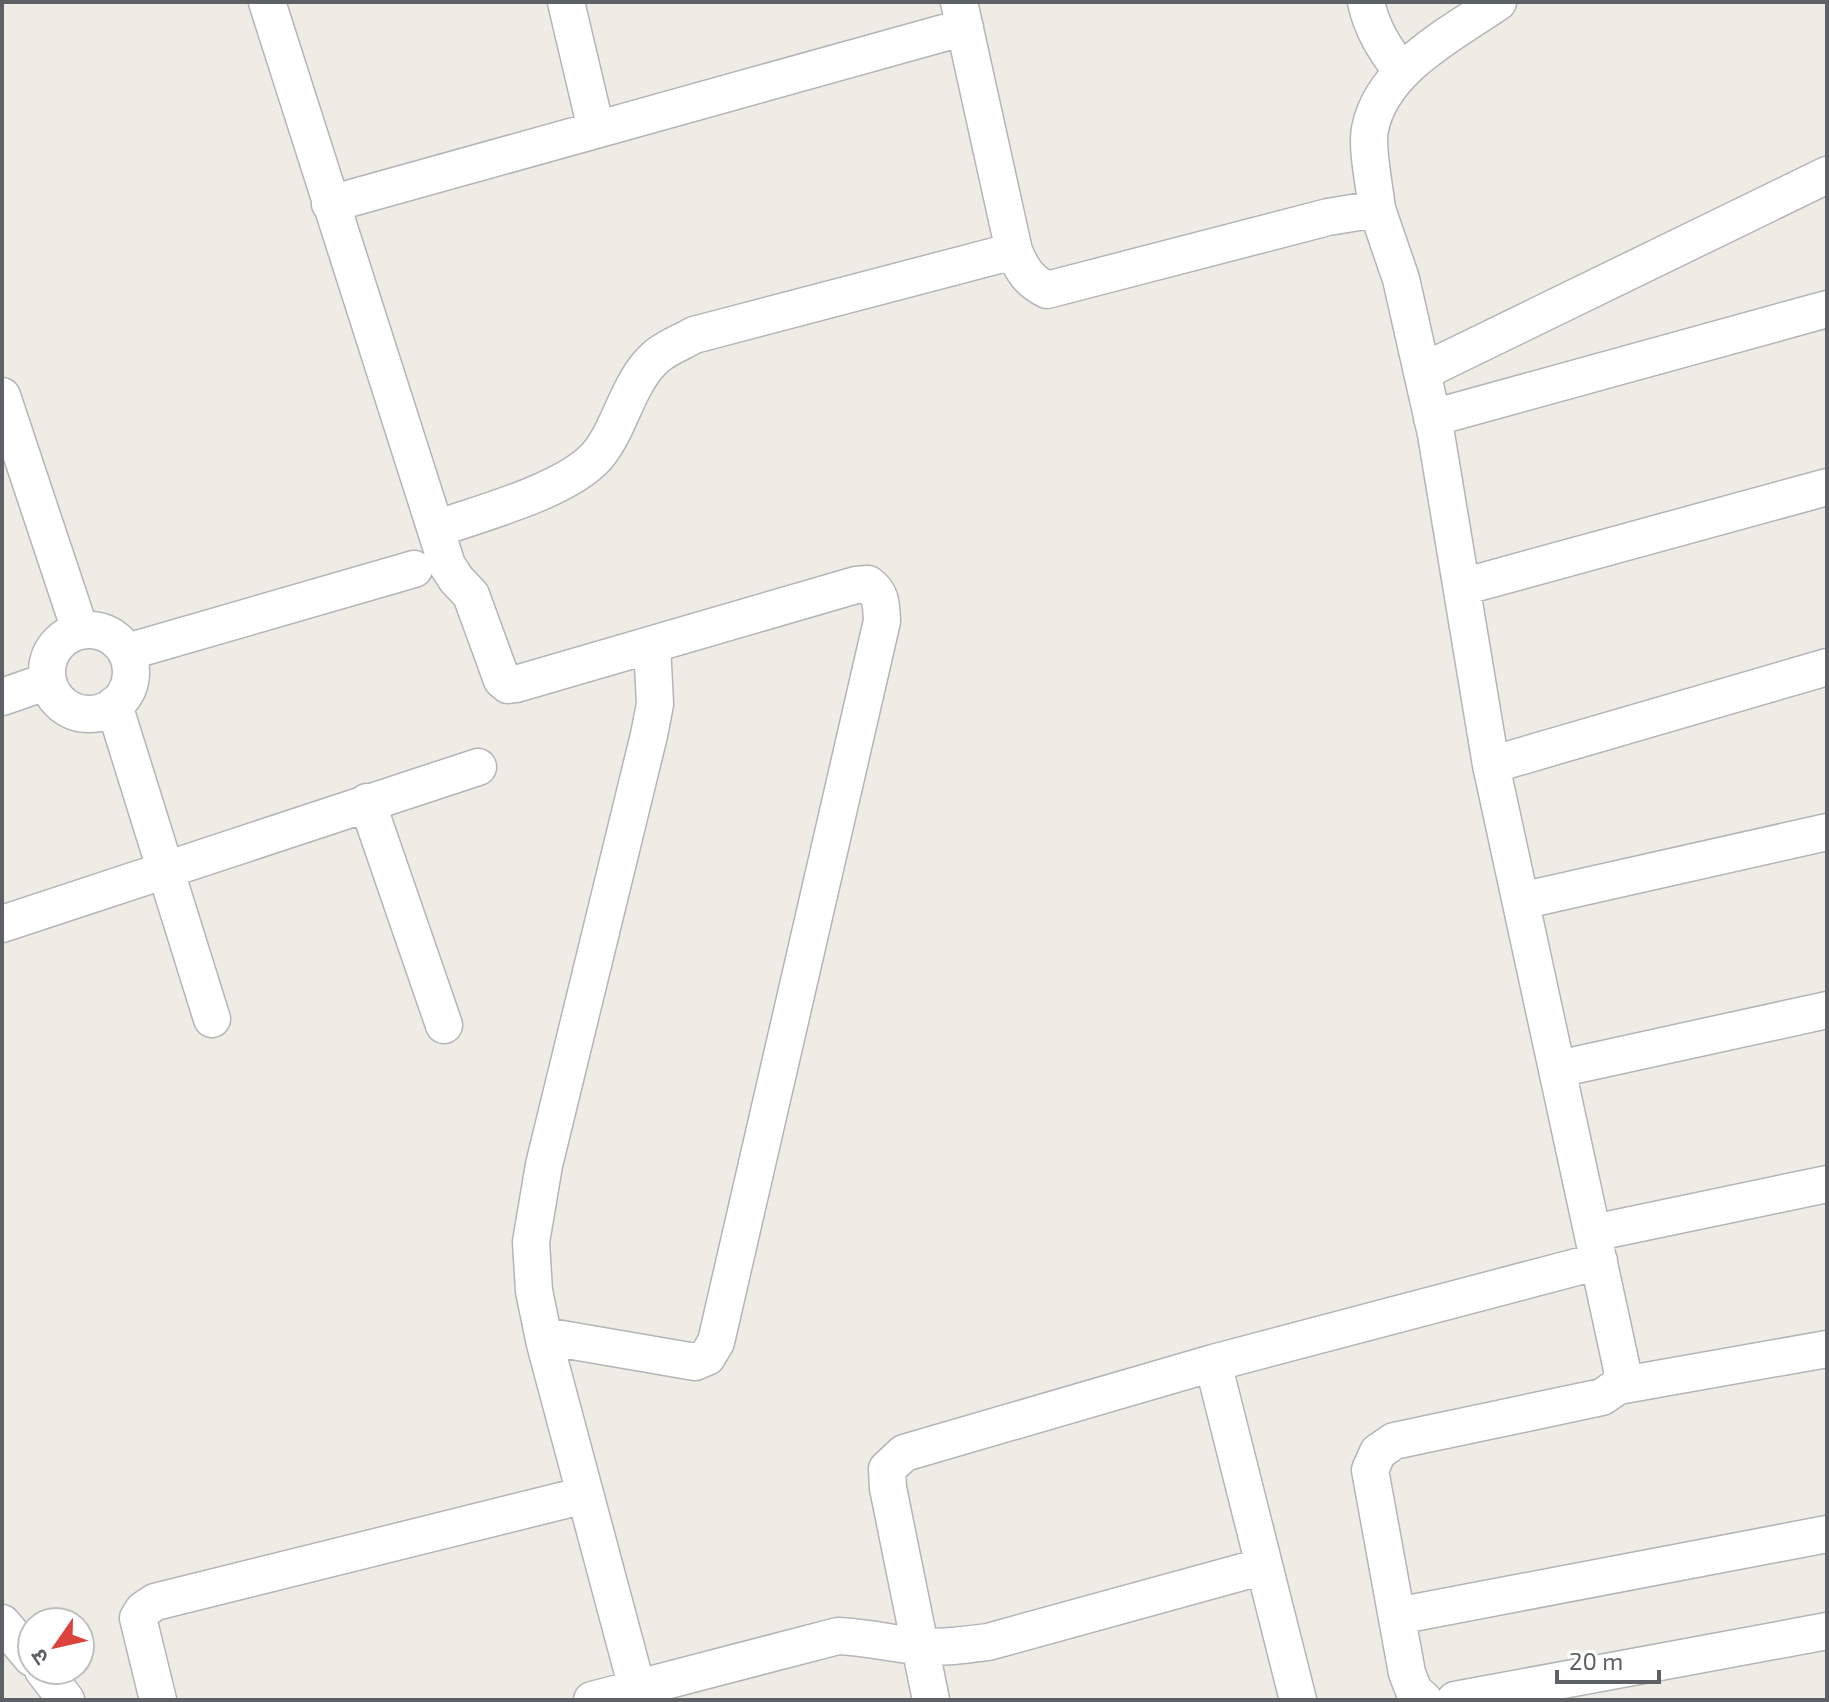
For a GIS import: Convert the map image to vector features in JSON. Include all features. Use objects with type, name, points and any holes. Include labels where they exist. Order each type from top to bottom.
[{"type":"street","points":[[267,2],[447,565],[471,595],[498,673],[508,685],[856,585],[868,584],[877,590],[881,603],[882,621],[716,1342],[707,1357],[695,1362],[544,1336]]},
{"type":"street","points":[[566,2],[596,129]]},
{"type":"street","points":[[1366,2],[1380,43],[1402,72]]},
{"type":"street","points":[[1498,2],[1402,72],[1379,105],[1369,131],[1377,209],[1401,279],[1432,418],[1491,765],[1623,1374],[1618,1386]]},
{"type":"street","points":[[330,204],[596,129],[962,14],[1014,251],[1032,283],[1047,290],[1328,217],[1377,209]]},
{"type":"street","points":[[1422,372],[1827,175]]},
{"type":"street","points":[[436,529],[547,489],[597,456],[637,380],[655,357],[694,335],[1014,251]]},
{"type":"street","points":[[1432,418],[1827,309]]},
{"type":"street","points":[[2,396],[80,630]]},
{"type":"street","points":[[1462,587],[1827,487]]},
{"type":"street","points":[[127,652],[414,569]]},
{"type":"street","points":[[80,630],[106,634],[127,652],[130,680],[124,694],[102,712],[88,714],[73,711],[52,693],[48,681],[47,667],[57,643],[80,630]]},
{"type":"street","points":[[637,1688],[544,1336],[534,1291],[531,1242],[544,1165],[649,735],[655,704],[652,645]]},
{"type":"street","points":[[1491,765],[1827,667]]},
{"type":"street","points":[[2,697],[48,681]]},
{"type":"street","points":[[114,705],[212,1019]]},
{"type":"street","points":[[2,924],[478,767]]},
{"type":"street","points":[[367,802],[444,1025]]},
{"type":"street","points":[[1521,901],[1827,832]]},
{"type":"street","points":[[1558,1069],[1827,1010]]},
{"type":"street","points":[[931,1700],[888,1488],[887,1469],[904,1453],[1596,1247],[1827,1184]]},
{"type":"street","points":[[1424,1700],[1414,1691],[1407,1673],[1370,1470],[1378,1452],[1394,1441],[1602,1397],[1618,1386],[1827,1349]]},
{"type":"street","points":[[1213,1363],[1298,1700]]},
{"type":"street","points":[[158,1700],[138,1618],[155,1602],[585,1495]]},
{"type":"street","points":[[1397,1616],[1827,1534]]},
{"type":"street","points":[[592,1700],[838,1636],[866,1637],[918,1646],[956,1647],[988,1642],[1264,1566]]},
{"type":"street","points":[[2,1623],[16,1639]]},
{"type":"street","points":[[1455,1700],[1827,1631]]}]
